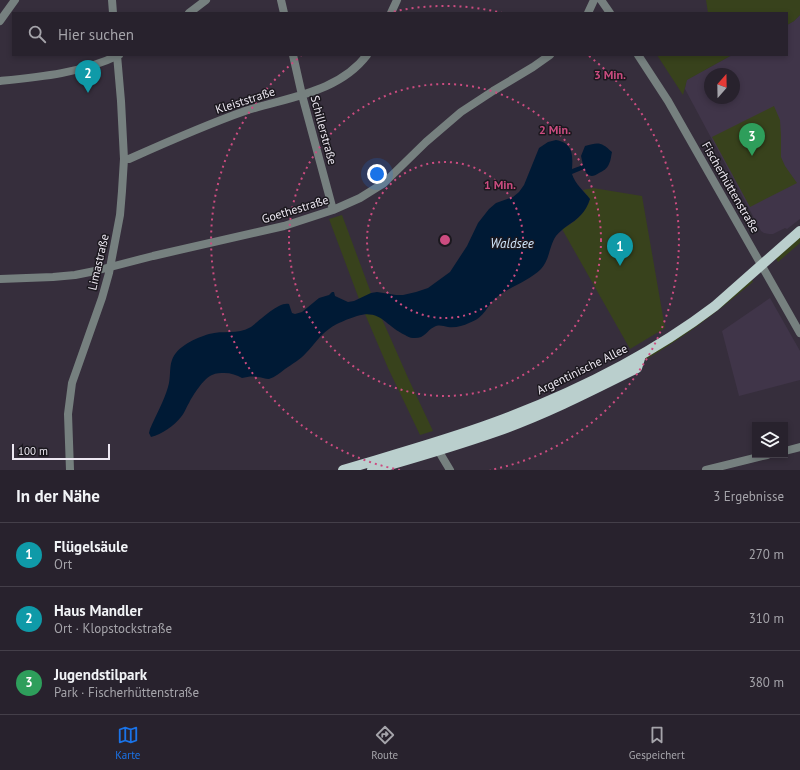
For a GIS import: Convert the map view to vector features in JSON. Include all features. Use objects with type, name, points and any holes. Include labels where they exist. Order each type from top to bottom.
[{"type":"main road","name":"Argentinische Allee","points":[[343,470],[493,423],[597,379],[641,355],[704,314],[800,232]]},
{"type":"main road","name":"Argentinische Allee","points":[[372,470],[496,432],[562,405],[637,368],[641,355]]},
{"type":"street","points":[[0,21],[15,0]]},
{"type":"street","points":[[112,0],[113,12]]},
{"type":"street","points":[[189,12],[206,0]]},
{"type":"street","points":[[281,0],[284,12]]},
{"type":"street","points":[[391,12],[397,0]]},
{"type":"street","points":[[588,12],[594,0]]},
{"type":"street","points":[[601,0],[609,12]]},
{"type":"street","points":[[0,81],[33,78],[68,72],[93,65],[115,56]]},
{"type":"street","name":"Limastraße","points":[[70,470],[68,414],[72,383],[102,298],[111,267],[120,215],[124,159],[117,56]]},
{"type":"street","name":"Schillerstraße","points":[[294,56],[302,95],[333,210]]},
{"type":"street","name":"Kleiststraße","points":[[124,159],[129,159],[188,133],[245,111],[302,95],[332,84],[354,69],[366,56]]},
{"type":"street","name":"Goethestraße","points":[[0,279],[75,275],[104,269],[152,256],[284,226],[333,210],[360,198],[384,183],[426,142],[461,112],[549,56]]},
{"type":"street","name":"Fischerhüttenstraße","points":[[639,56],[668,101],[800,333]]},
{"type":"street","points":[[788,450],[800,447]]},
{"type":"street","points":[[438,450],[450,470]]},
{"type":"street","points":[[706,470],[755,458]]},
{"type":"shaded area","points":[[800,15],[800,219],[787,229],[785,228],[773,234],[769,234],[761,231],[685,89],[686,80],[704,70],[704,104],[740,104],[740,68],[708,68],[730,56],[788,56],[788,24]]},
{"type":"shaded area","points":[[770,298],[800,351],[800,380],[739,396],[722,331]]},
{"type":"green space","points":[[706,0],[800,0],[800,15],[788,24],[788,12],[708,12]]},
{"type":"green space","points":[[658,56],[730,56],[709,68],[704,68],[704,71],[687,80],[683,95]]},
{"type":"green space","points":[[774,106],[780,120],[781,157],[785,166],[797,183],[750,207],[712,137]]},
{"type":"green space","points":[[593,188],[642,196],[665,328],[630,349],[562,229],[571,224],[583,213],[590,199],[583,190]]},
{"type":"green space","points":[[342,215],[371,293],[359,299],[329,219]]},
{"type":"green space","points":[[800,237],[800,243],[778,262],[775,257]]},
{"type":"green space","points":[[751,278],[753,282],[685,335],[641,362],[591,386]]},
{"type":"green space","points":[[365,314],[374,315],[382,319],[433,431],[420,435],[388,368]]},
{"type":"water","name":"Waldsee","points":[[556,140],[566,144],[571,150],[572,169],[583,165],[581,156],[585,146],[594,144],[605,146],[612,152],[610,162],[605,170],[594,176],[587,174],[584,169],[572,174],[577,184],[590,199],[586,208],[578,218],[556,236],[546,261],[541,269],[531,277],[493,300],[482,315],[475,321],[459,326],[436,326],[423,336],[412,338],[372,315],[365,314],[350,318],[326,331],[301,358],[269,379],[260,377],[242,378],[229,373],[215,374],[209,377],[196,391],[184,413],[178,420],[163,432],[151,437],[149,433],[150,429],[168,387],[172,360],[174,355],[182,347],[193,340],[209,334],[235,332],[251,327],[280,305],[289,304],[292,313],[295,314],[302,312],[319,298],[329,295],[332,292],[334,292],[335,296],[348,302],[354,301],[371,293],[377,292],[403,295],[428,288],[450,272],[467,246],[478,223],[489,209],[496,203],[513,197],[519,192],[524,185],[539,148],[548,142]]},
{"type":"place","name":"Haus Mandler","points":[[88,93]]},
{"type":"place","name":"Jugendstilpark","points":[[752,156]]},
{"type":"place","name":"Flügelsäule","points":[[620,266]]}]
